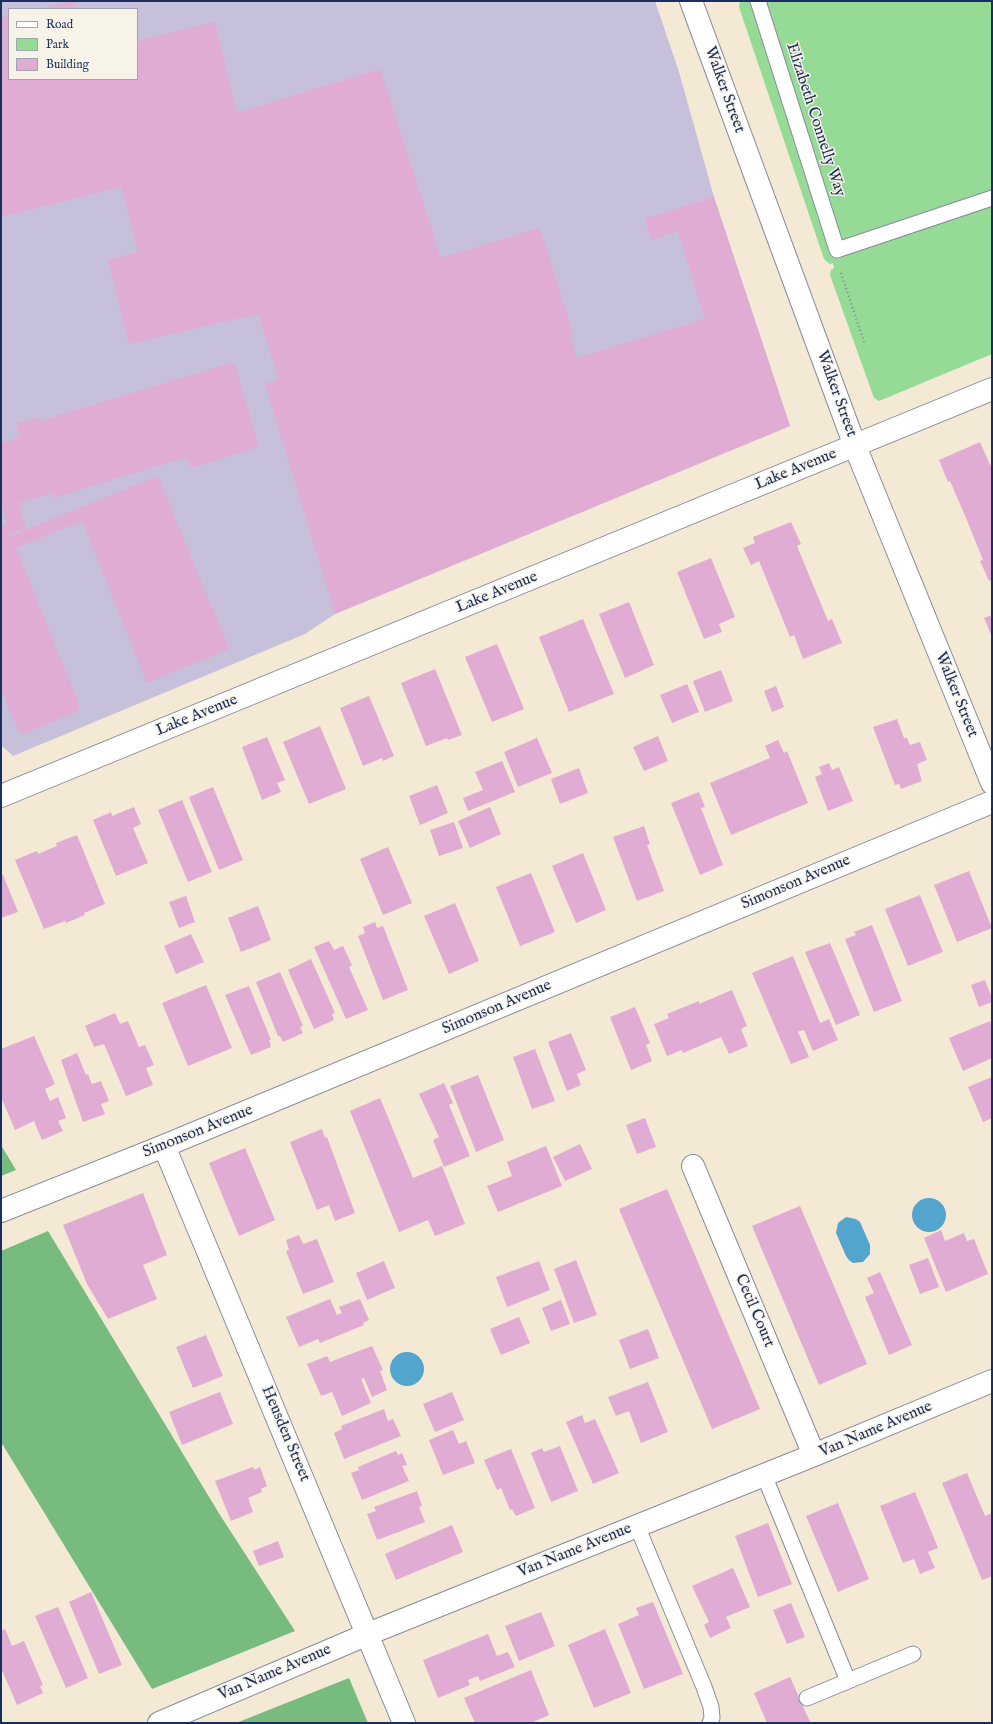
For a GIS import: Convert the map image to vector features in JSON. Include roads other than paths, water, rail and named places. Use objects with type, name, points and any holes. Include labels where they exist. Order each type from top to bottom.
[{"type":"street","name":"Walker Street","points":[[691,1],[855,446],[992,783]]},
{"type":"street","name":"Lake Avenue","points":[[1,796],[992,389]]},
{"type":"street","name":"Simonson Avenue","points":[[1,1211],[164,1146],[992,802]]},
{"type":"street","name":"Heusden Street","points":[[164,1146],[404,1723]]},
{"type":"street","name":"Cecil Court","points":[[693,1166],[814,1455]]},
{"type":"street","name":"Van Name Avenue","points":[[159,1723],[368,1634],[814,1455],[992,1381]]},
{"type":"lane","name":"Elizabeth Connelly Way","points":[[758,1],[837,250],[992,198]]},
{"type":"lane","points":[[764,1475],[848,1681]]},
{"type":"lane","points":[[637,1526],[704,1687],[711,1707],[712,1718],[710,1723]]},
{"type":"lane","points":[[807,1698],[913,1654]]},
{"type":"water","points":[[929,1198],[941,1203],[946,1215],[941,1227],[929,1232],[917,1227],[912,1215],[917,1203]]},
{"type":"water","points":[[846,1217],[856,1219],[860,1222],[870,1245],[870,1254],[863,1262],[853,1263],[849,1260],[836,1233],[838,1223]]},
{"type":"water","points":[[404,1352],[410,1352],[414,1353],[421,1359],[424,1369],[423,1376],[417,1383],[410,1386],[404,1386],[400,1385],[393,1379],[390,1372],[390,1366],[391,1362],[397,1355]]}]
